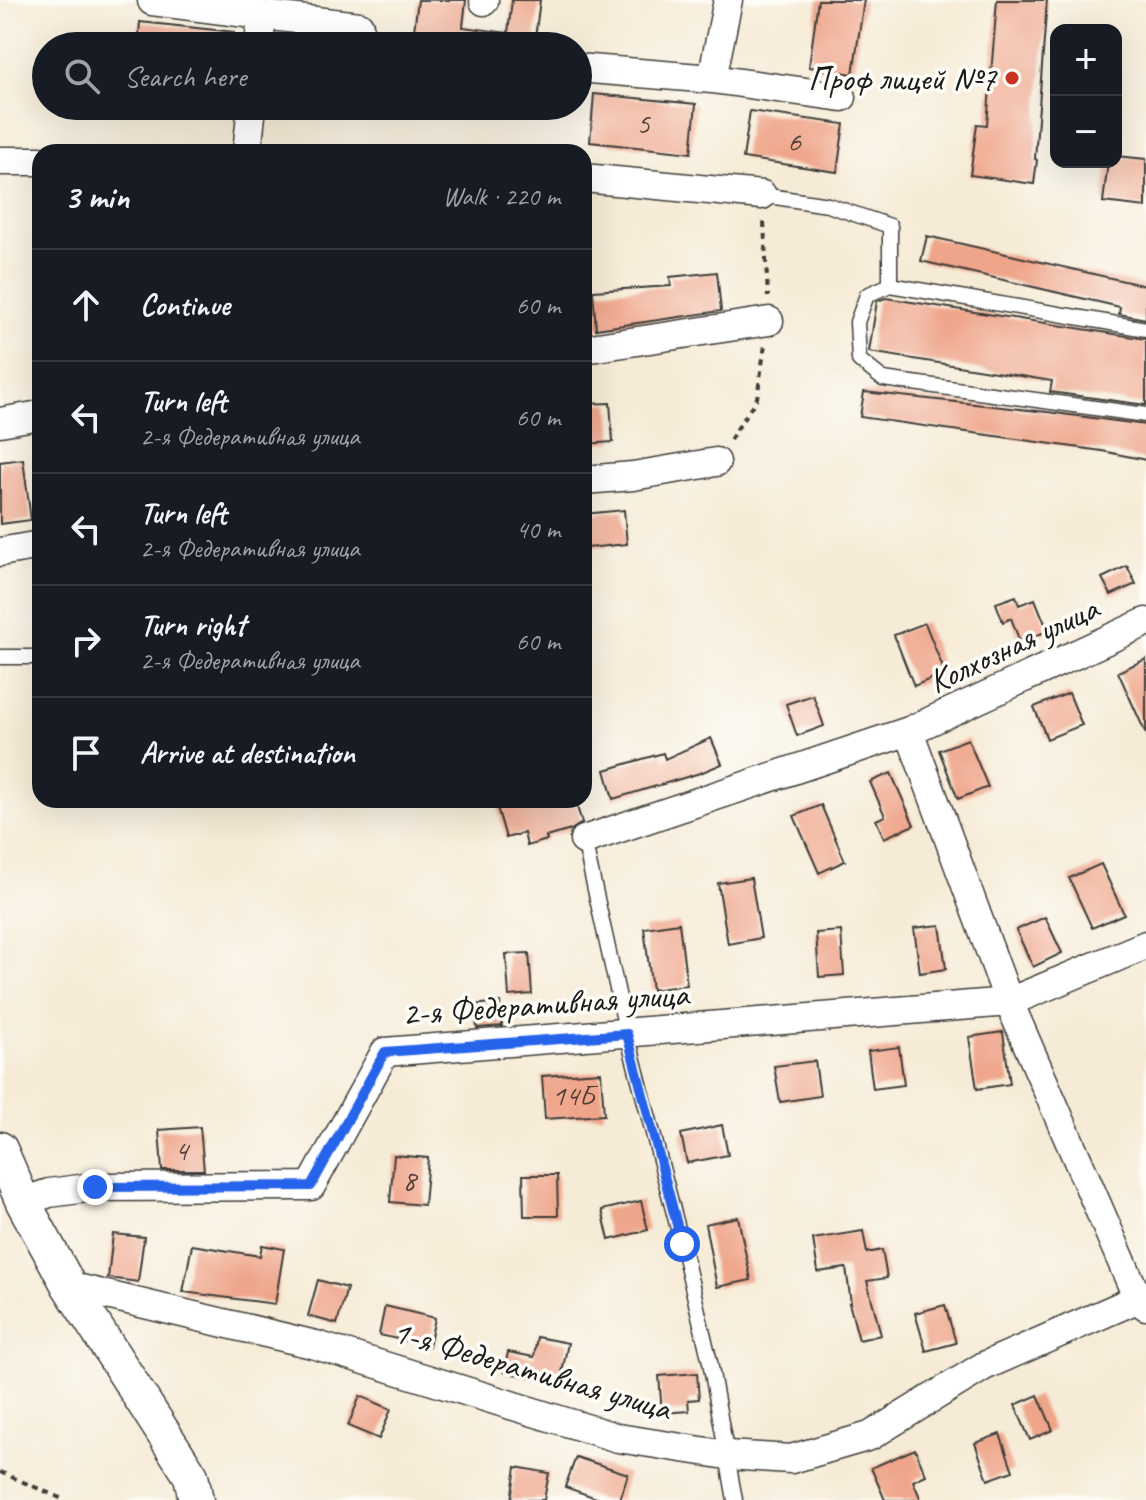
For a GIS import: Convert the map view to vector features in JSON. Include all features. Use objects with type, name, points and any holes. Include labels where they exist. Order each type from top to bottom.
[{"type":"street","points":[[712,79],[728,0]]},
{"type":"street","points":[[152,1],[359,26]]},
{"type":"street","points":[[260,32],[262,15]]},
{"type":"street","points":[[592,69],[712,79],[842,97]]},
{"type":"street","points":[[248,144],[250,120]]},
{"type":"street","points":[[0,161],[32,161]]},
{"type":"street","points":[[592,179],[762,195]]},
{"type":"street","points":[[592,348],[769,321]]},
{"type":"street","points":[[0,422],[32,416]]},
{"type":"street","points":[[592,479],[716,462]]},
{"type":"street","points":[[0,552],[32,546]]},
{"type":"street","name":"Колхозная улица","points":[[909,731],[1146,622]]},
{"type":"street","points":[[584,840],[909,731],[1009,1002],[1143,1300]]},
{"type":"street","name":"2-я Федеративная улица","points":[[17,1203],[49,1193],[95,1187],[311,1186],[385,1052],[1009,1002],[1146,945]]},
{"type":"street","points":[[0,1149],[17,1203],[191,1476],[196,1500]]},
{"type":"street","name":"1-я Федеративная улица","points":[[69,1286],[316,1345],[618,1438],[727,1455],[791,1459],[870,1436],[984,1366],[1143,1300]]},
{"type":"lane","points":[[762,195],[828,205],[890,226],[890,285]]},
{"type":"lane","points":[[1146,329],[890,285],[867,295],[857,322],[859,360],[883,379],[1146,415]]},
{"type":"lane","points":[[0,657],[32,657]]},
{"type":"lane","points":[[584,840],[627,1034],[710,1362],[735,1500]]},
{"type":"path","points":[[0,1472],[65,1500]]},
{"type":"building","points":[[418,0],[466,0],[463,27],[500,32],[414,32]]},
{"type":"building","points":[[512,0],[540,0],[536,32],[508,32]]},
{"type":"building","points":[[818,0],[864,0],[853,74],[809,67]]},
{"type":"building","points":[[997,0],[1047,0],[1034,184],[970,175],[977,124],[987,125]]},
{"type":"building","points":[[140,22],[234,32],[139,32]]},
{"type":"building","points":[[594,94],[696,104],[691,153],[590,142]]},
{"type":"building","points":[[750,111],[844,124],[837,172],[743,158]]},
{"type":"building","points":[[1122,157],[1146,159],[1146,207],[1103,202],[1107,168],[1122,168]]},
{"type":"building","points":[[927,236],[1146,286],[1146,319],[1119,314],[1120,307],[921,261]]},
{"type":"building","points":[[717,272],[721,311],[596,329],[593,291],[671,286],[670,277]]},
{"type":"building","points":[[886,298],[1146,339],[1146,405],[1050,392],[1052,381],[869,352],[877,301]]},
{"type":"building","points":[[864,392],[1146,425],[1146,460],[860,417]]},
{"type":"building","points":[[610,403],[613,442],[592,443],[592,404]]},
{"type":"building","points":[[23,459],[31,520],[0,524],[0,462]]},
{"type":"building","points":[[624,510],[627,544],[592,548],[592,513]]},
{"type":"building","points":[[1127,566],[1136,584],[1111,595],[1102,578]]},
{"type":"building","points":[[1016,596],[1019,605],[1035,599],[1048,631],[1020,642],[1011,618],[1003,622],[996,603]]},
{"type":"building","points":[[925,623],[945,673],[914,686],[894,635]]},
{"type":"building","points":[[1146,659],[1146,734],[1118,672]]},
{"type":"building","points":[[1069,693],[1082,725],[1047,739],[1034,707]]},
{"type":"building","points":[[813,695],[824,726],[797,736],[786,704]]},
{"type":"building","points":[[711,738],[722,764],[613,799],[605,770],[663,753],[665,759]]},
{"type":"building","points":[[968,739],[988,787],[958,799],[939,750]]},
{"type":"building","points":[[891,773],[914,825],[884,838],[876,820],[885,816],[870,782]]},
{"type":"building","points":[[821,805],[845,861],[819,873],[794,816]]},
{"type":"building","points":[[497,808],[577,808],[582,823],[571,830],[527,846],[524,833],[506,838]]},
{"type":"building","points":[[1101,864],[1124,914],[1092,928],[1069,878]]},
{"type":"building","points":[[751,878],[761,938],[728,944],[718,883]]},
{"type":"building","points":[[1045,917],[1062,953],[1033,967],[1016,930]]},
{"type":"building","points":[[679,923],[687,985],[652,990],[644,928]]},
{"type":"building","points":[[940,925],[946,969],[920,973],[914,928]]},
{"type":"building","points":[[841,931],[844,975],[819,977],[816,933]]},
{"type":"building","points":[[529,953],[532,994],[509,996],[506,954]]},
{"type":"building","points":[[500,1002],[502,1026],[477,1028],[474,1005]]},
{"type":"building","points":[[1003,1032],[1010,1084],[977,1089],[969,1037]]},
{"type":"building","points":[[899,1047],[904,1085],[873,1089],[868,1051]]},
{"type":"building","points":[[815,1061],[820,1096],[780,1102],[774,1066]]},
{"type":"building","points":[[601,1072],[604,1115],[545,1119],[542,1076]]},
{"type":"building","points":[[722,1125],[728,1155],[687,1163],[681,1134]]},
{"type":"building","points":[[200,1127],[204,1170],[162,1170],[159,1130]]},
{"type":"building","points":[[394,1155],[428,1158],[424,1205],[390,1202]]},
{"type":"building","points":[[523,1175],[557,1175],[558,1216],[524,1216]]},
{"type":"building","points":[[641,1201],[648,1230],[609,1240],[602,1210]]},
{"type":"building","points":[[738,1217],[751,1280],[717,1287],[705,1224]]},
{"type":"building","points":[[863,1231],[867,1253],[882,1250],[887,1278],[867,1281],[881,1335],[859,1340],[849,1303],[846,1268],[818,1272],[813,1239]]},
{"type":"building","points":[[113,1234],[144,1237],[138,1282],[108,1278]]},
{"type":"building","points":[[192,1245],[260,1256],[262,1245],[284,1249],[275,1304],[183,1292]]},
{"type":"building","points":[[318,1280],[347,1288],[337,1324],[308,1316]]},
{"type":"building","points":[[945,1305],[956,1343],[926,1351],[915,1313]]},
{"type":"building","points":[[385,1306],[435,1318],[429,1346],[379,1335]]},
{"type":"building","points":[[537,1337],[568,1343],[560,1383],[504,1372],[508,1352],[534,1357]]},
{"type":"building","points":[[697,1373],[699,1399],[688,1400],[689,1411],[662,1413],[659,1376]]},
{"type":"building","points":[[1038,1395],[1053,1430],[1030,1440],[1015,1405]]},
{"type":"building","points":[[360,1396],[391,1409],[379,1439],[348,1426]]},
{"type":"building","points":[[1000,1434],[1013,1471],[988,1480],[975,1443]]},
{"type":"building","points":[[915,1449],[926,1475],[913,1481],[921,1500],[885,1500],[871,1468]]},
{"type":"building","points":[[576,1457],[628,1474],[620,1500],[602,1500],[565,1487]]},
{"type":"building","points":[[516,1467],[549,1473],[544,1500],[511,1500]]},
{"type":"place","name":"Проф лицей №7","points":[[1012,78]]},
{"type":"route","points":[[95,1187],[311,1186],[385,1052],[627,1034],[682,1244]]}]
